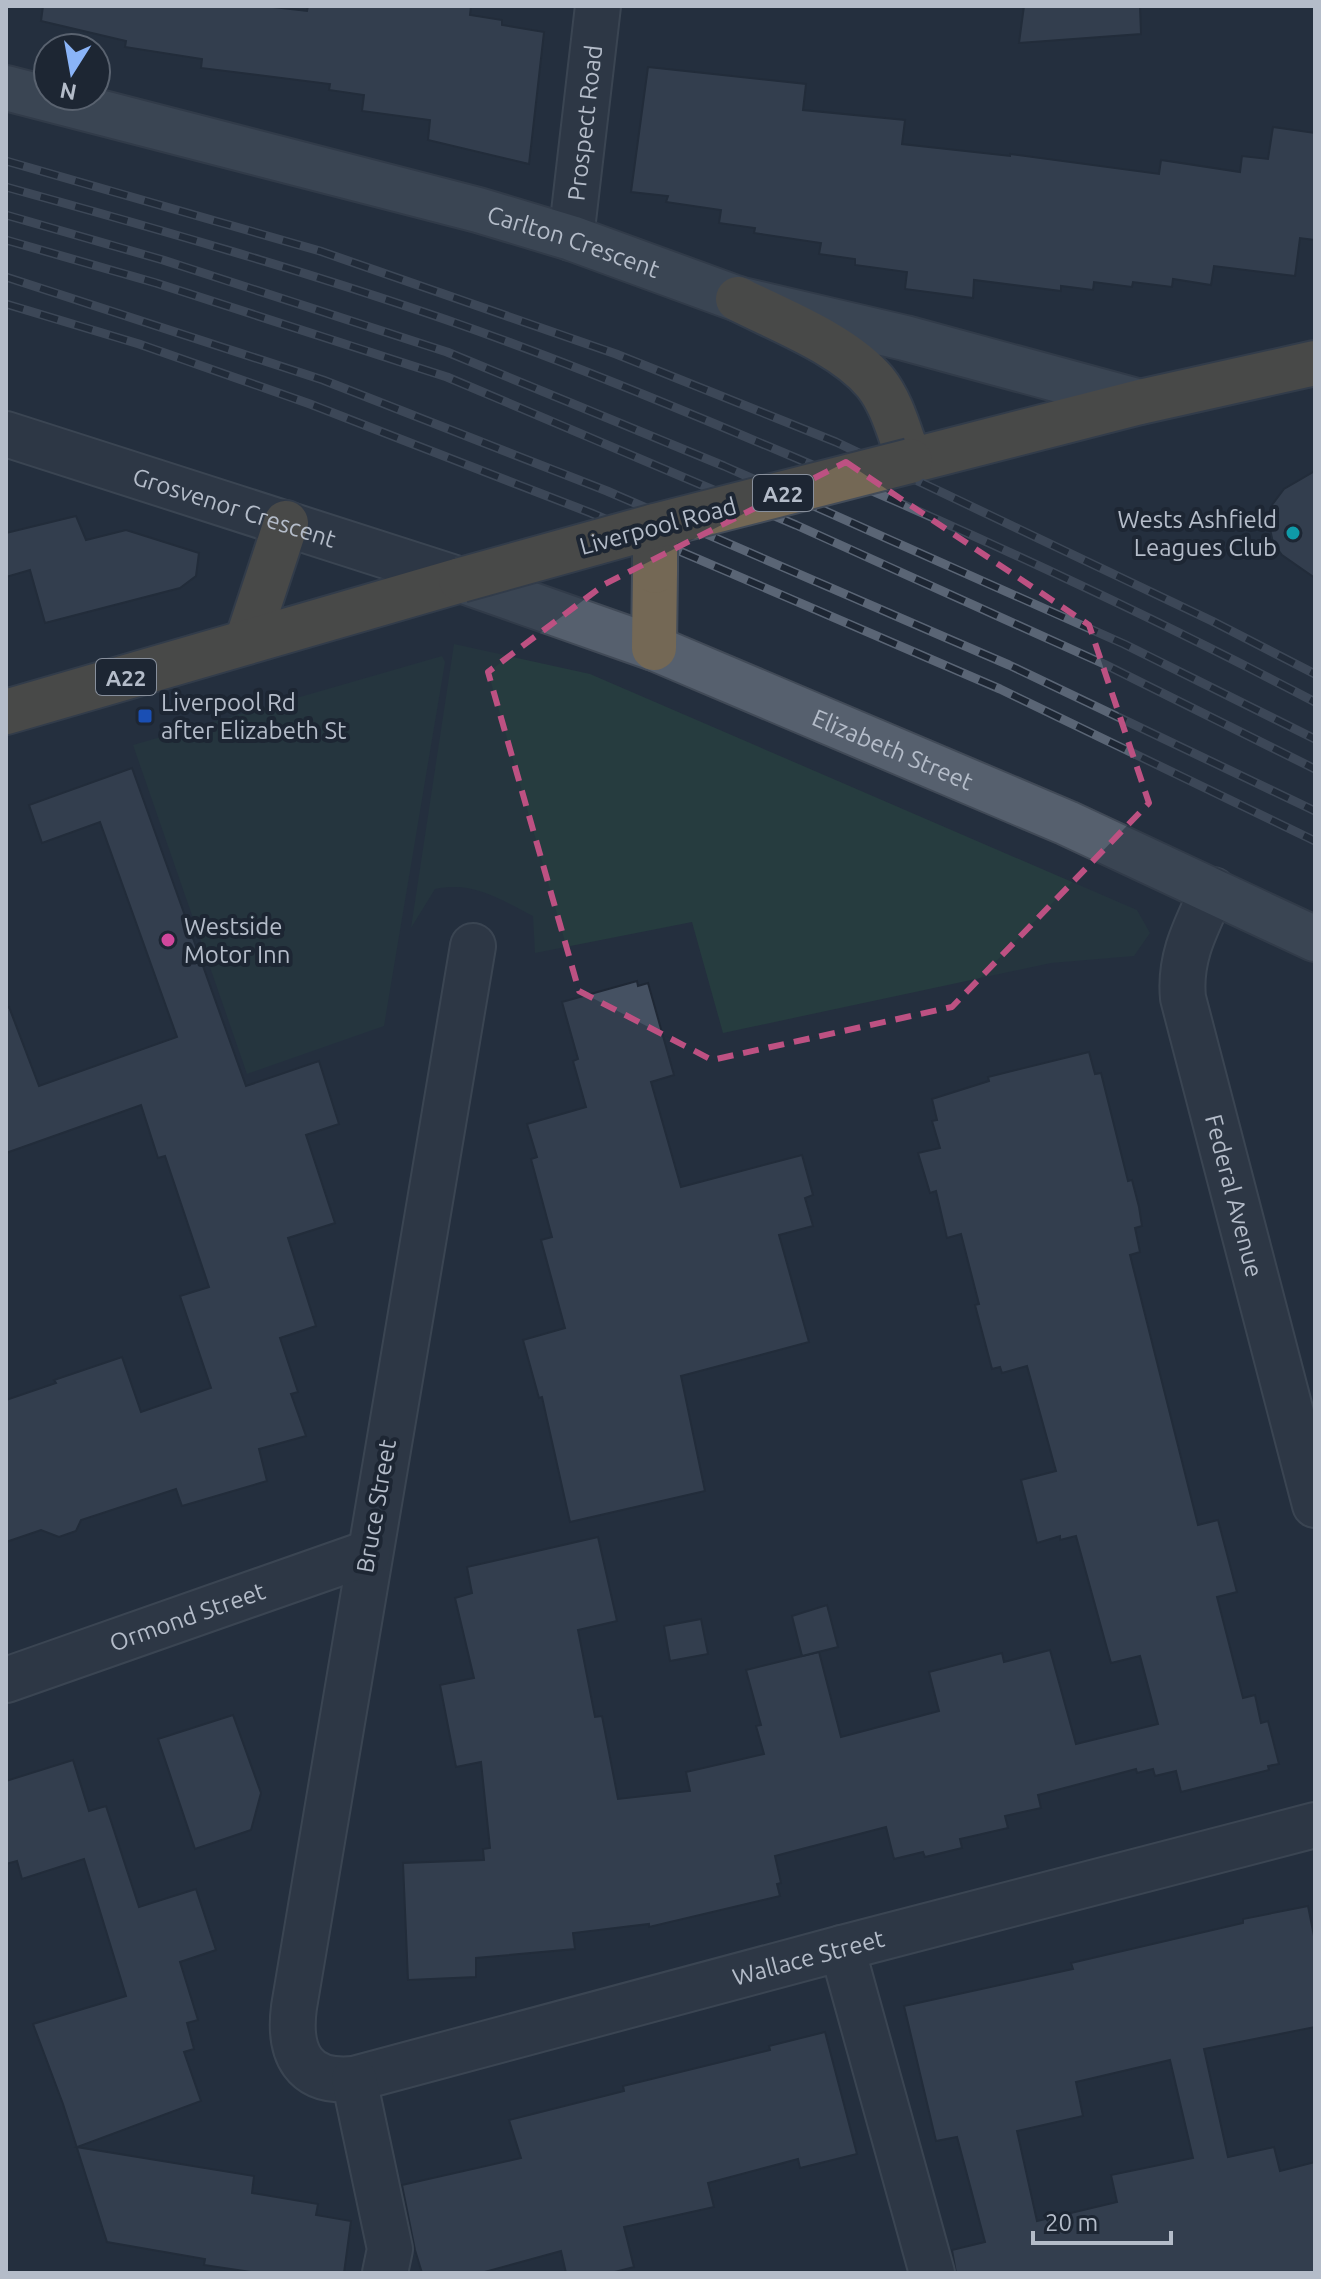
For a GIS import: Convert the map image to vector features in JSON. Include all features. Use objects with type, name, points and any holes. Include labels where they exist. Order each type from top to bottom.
[{"type":"highway","points":[[738,299],[816,339],[850,360],[875,382],[910,461]]},
{"type":"highway","name":"Liverpool Road","points":[[6,712],[655,526],[1140,402],[1315,363]]},
{"type":"highway","points":[[247,641],[286,523]]},
{"type":"highway","points":[[654,648],[655,526]]},
{"type":"main road","name":"Carlton Crescent","points":[[6,88],[478,210],[571,238],[738,299],[905,338],[1140,402]]},
{"type":"main road","name":"Elizabeth Street","points":[[461,580],[654,648],[1067,823],[1315,939]]},
{"type":"street","name":"Prospect Road","points":[[571,238],[598,6]]},
{"type":"street","name":"Grosvenor Crescent","points":[[6,434],[461,580]]},
{"type":"street","name":"Federal Avenue","points":[[1213,890],[1185,953],[1181,975],[1183,998],[1315,1505]]},
{"type":"street","name":"Bruce Street","points":[[304,2064],[292,2040],[292,2016],[473,946]]},
{"type":"street","name":"Ormond Street","points":[[6,1680],[368,1553]]},
{"type":"street","name":"Wallace Street","points":[[304,2064],[326,2078],[354,2079],[1315,1825]]},
{"type":"street","points":[[842,1948],[932,2273]]},
{"type":"street","points":[[354,2079],[390,2249],[385,2273]]},
{"type":"highlighted area","points":[[846,462],[1089,625],[1149,803],[952,1007],[712,1060],[579,991],[488,672],[605,584]]},
{"type":"green space","points":[[454,644],[590,674],[1137,910],[1150,933],[1134,956],[1051,963],[723,1033],[692,922],[535,953],[533,916],[486,893],[449,887],[435,889],[411,928]]},
{"type":"green space","points":[[442,656],[445,662],[384,1026],[247,1074],[133,745]]},
{"type":"building","points":[[43,6],[264,6],[307,11],[308,6],[471,6],[470,15],[502,20],[502,25],[544,32],[529,164],[428,140],[430,120],[362,111],[364,95],[329,90],[330,84],[201,68],[202,59],[125,47],[126,41],[112,38],[112,32],[88,32],[41,21]]},
{"type":"building","points":[[1024,6],[1140,6],[1141,34],[1019,43]]},
{"type":"building","points":[[648,67],[806,84],[803,110],[905,120],[902,144],[1010,154],[1159,174],[1161,160],[1240,172],[1242,156],[1268,159],[1273,127],[1315,133],[1315,240],[1300,238],[1295,276],[1214,266],[1211,285],[1173,279],[1172,287],[1133,282],[1132,287],[1094,282],[1093,290],[1061,286],[1061,291],[974,280],[973,298],[905,289],[907,272],[855,265],[855,259],[819,254],[821,243],[754,233],[755,228],[719,223],[721,210],[666,202],[668,196],[631,192]]},
{"type":"building","name":"Wests Ashfield Leagues Club","points":[[1315,471],[1315,578],[1282,555],[1273,543],[1269,524],[1272,505],[1284,489]]},
{"type":"building","points":[[76,516],[86,540],[126,530],[199,553],[196,576],[180,588],[45,623],[30,570],[6,577],[6,533]]},
{"type":"building","points":[[132,768],[246,1086],[319,1061],[339,1124],[306,1135],[335,1223],[288,1238],[316,1326],[280,1338],[298,1392],[291,1394],[306,1436],[259,1449],[267,1481],[182,1506],[176,1489],[81,1520],[76,1531],[59,1537],[41,1530],[6,1542],[6,1400],[122,1357],[141,1412],[211,1388],[180,1296],[209,1287],[165,1156],[158,1158],[141,1105],[6,1153],[6,1008],[9,1007],[39,1086],[177,1037],[100,822],[42,843],[29,805]]},
{"type":"building","points":[[637,981],[638,986],[648,983],[674,1075],[651,1082],[681,1187],[802,1155],[813,1195],[805,1198],[813,1226],[779,1235],[809,1342],[681,1376],[705,1491],[570,1522],[542,1397],[539,1398],[523,1340],[565,1328],[541,1240],[552,1237],[531,1159],[537,1157],[527,1124],[586,1107],[573,1061],[578,1059],[562,1002]]},
{"type":"building","points":[[1089,1052],[1095,1074],[1101,1073],[1128,1181],[1132,1180],[1139,1207],[1142,1226],[1135,1228],[1140,1252],[1130,1255],[1198,1525],[1218,1520],[1237,1592],[1217,1597],[1243,1698],[1255,1695],[1261,1723],[1268,1721],[1279,1764],[1268,1766],[1269,1770],[1181,1792],[1176,1771],[1155,1776],[1153,1769],[1137,1773],[1136,1769],[1038,1795],[1041,1808],[1005,1816],[1008,1828],[960,1839],[962,1848],[925,1857],[923,1852],[894,1859],[886,1827],[775,1856],[781,1883],[777,1884],[780,1896],[649,1927],[649,1924],[573,1933],[575,1949],[476,1958],[476,1977],[408,1980],[403,1863],[484,1860],[483,1849],[490,1848],[481,1762],[456,1767],[440,1685],[474,1678],[455,1598],[472,1593],[467,1567],[598,1537],[617,1621],[578,1630],[595,1717],[602,1716],[618,1799],[690,1791],[686,1772],[764,1754],[756,1726],[761,1725],[746,1670],[819,1652],[841,1737],[939,1711],[929,1672],[1002,1653],[1004,1662],[1050,1650],[1076,1744],[1158,1724],[1140,1656],[1111,1663],[1076,1536],[1060,1540],[1060,1536],[1037,1543],[1021,1480],[1056,1471],[1027,1366],[1002,1373],[1000,1367],[992,1369],[961,1234],[947,1238],[936,1191],[930,1193],[918,1153],[940,1148],[932,1121],[937,1120],[932,1099],[989,1081],[988,1077]]},
{"type":"building","points":[[827,1605],[838,1647],[802,1656],[792,1616]]},
{"type":"building","points":[[701,1619],[708,1654],[670,1661],[664,1626]]},
{"type":"building","points":[[233,1715],[261,1793],[251,1830],[195,1849],[158,1739]]},
{"type":"building","points":[[73,1760],[89,1811],[106,1806],[139,1907],[196,1889],[216,1950],[180,1962],[198,2020],[187,2023],[194,2049],[184,2052],[201,2101],[77,2147],[254,2176],[252,2193],[318,2204],[316,2215],[351,2221],[344,2273],[258,2273],[204,2265],[205,2259],[107,2242],[63,2104],[33,2024],[126,1996],[84,1859],[22,1879],[17,1861],[6,1864],[6,1781]]},
{"type":"building","points":[[1308,1906],[1315,1941],[1315,2027],[1204,2049],[1228,2157],[1274,2147],[1280,2171],[1315,2162],[1315,2273],[956,2273],[952,2250],[985,2242],[957,2137],[936,2141],[904,2006],[1073,1969],[1071,1963],[1243,1923],[1243,1919]],"holes":[[[1170,2060],[1193,2158],[1111,2175],[1117,2202],[1037,2221],[1017,2131],[1083,2116],[1076,2082]]]},
{"type":"building","points":[[825,2032],[857,2154],[800,2168],[798,2159],[708,2183],[714,2207],[624,2227],[634,2267],[611,2273],[566,2273],[561,2251],[481,2273],[422,2273],[402,2185],[521,2158],[509,2120],[624,2091],[623,2086],[770,2050],[769,2046]]},
{"type":"railway","points":[[6,161],[320,251],[616,354],[836,442],[1212,621],[1315,674]]},
{"type":"railway","points":[[6,187],[338,284],[579,369],[796,458],[993,545],[1123,605],[1315,702]]},
{"type":"railway","points":[[6,215],[163,260],[447,352],[724,466],[1124,644],[1315,739]]},
{"type":"railway","points":[[6,240],[156,283],[447,377],[796,525],[1104,664],[1315,769]]},
{"type":"railway","points":[[6,277],[323,380],[607,491],[1009,665],[1315,811]]},
{"type":"railway","points":[[6,304],[139,344],[310,404],[591,513],[1000,689],[1315,841]]},
{"type":"place","name":"Wests Ashfield Leagues Club","points":[[1293,533]]},
{"type":"place","name":"Liverpool Rd after Elizabeth St","points":[[145,716]]},
{"type":"place","name":"Westside Motor Inn","points":[[168,940]]}]
